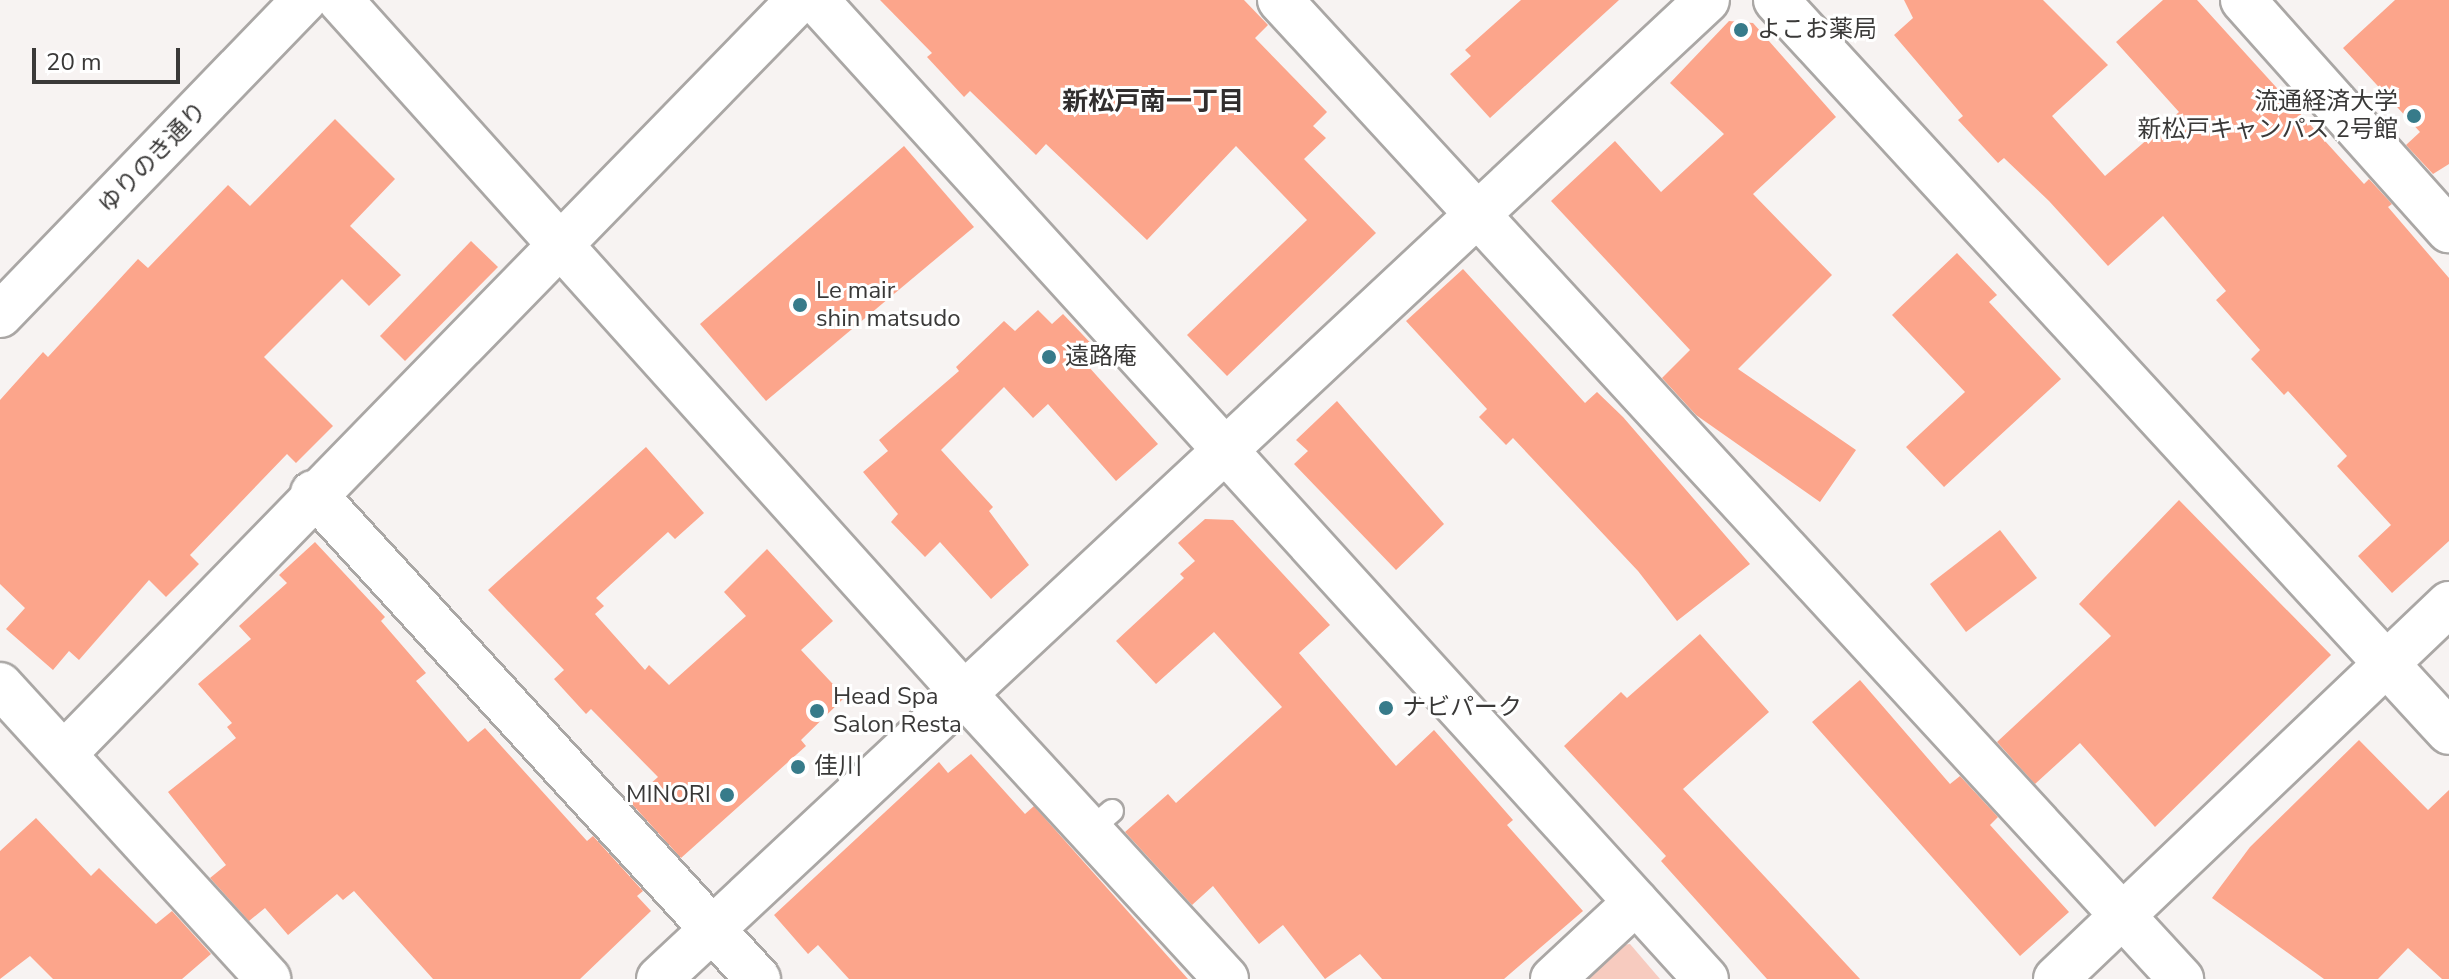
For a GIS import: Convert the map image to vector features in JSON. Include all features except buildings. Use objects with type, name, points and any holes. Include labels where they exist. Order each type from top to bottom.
[{"type":"street","name":"ゆりのき通り","points":[[0,315],[304,0]]},
{"type":"street","points":[[340,0],[966,696],[1101,820],[1219,977]]},
{"type":"street","points":[[65,753],[313,493],[799,0]]},
{"type":"street","points":[[816,0],[1706,979]]},
{"type":"street","points":[[1280,0],[2181,979]]},
{"type":"street","points":[[659,979],[966,696],[1225,449],[1707,0]]},
{"type":"street","points":[[1776,0],[2449,732]]},
{"type":"street","points":[[2243,0],[2449,230]]},
{"type":"street","points":[[313,493],[758,979]]},
{"type":"street","points":[[2056,979],[2388,666],[2449,604]]},
{"type":"street","points":[[0,685],[268,979]]},
{"type":"street","points":[[1553,979],[1636,902]]},
{"type":"shaded area","points":[[1630,944],[1660,979],[1579,979],[1613,946]]},
{"type":"place","name":"よこお薬局","points":[[1741,30]]},
{"type":"place","name":"流通経済大学 新松戸キャンパス 2号館","points":[[2414,116]]},
{"type":"place","name":"Le mair shin matsudo","points":[[800,305]]},
{"type":"place","name":"遠路庵","points":[[1049,357]]},
{"type":"place","name":"ナビパーク","points":[[1386,708]]},
{"type":"place","name":"Head Spa Salon Resta","points":[[817,711]]},
{"type":"place","name":"佳川","points":[[798,767]]},
{"type":"place","name":"MINORI","points":[[727,795]]},
{"type":"district","name":"新松戸南一丁目","points":[[1153,102]]}]
